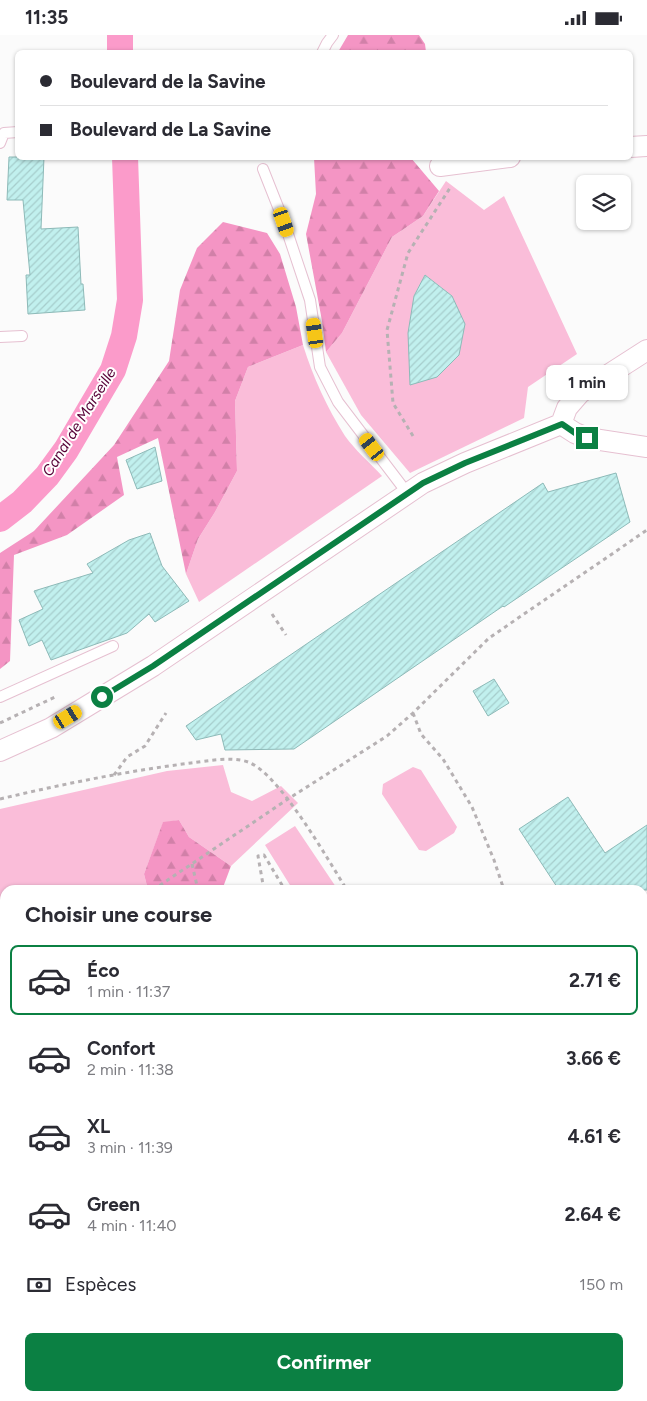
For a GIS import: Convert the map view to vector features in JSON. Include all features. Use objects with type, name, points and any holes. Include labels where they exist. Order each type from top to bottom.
[{"type":"street","points":[[633,147],[647,146]]},
{"type":"street","points":[[440,166],[488,160]]},
{"type":"street","points":[[0,751],[51,728],[153,666],[423,483],[465,463],[562,424],[568,408],[580,393],[647,350]]},
{"type":"street","points":[[562,424],[575,433],[587,438],[647,447]]},
{"type":"lane","points":[[324,50],[333,35]]},
{"type":"lane","points":[[0,143],[4,133],[15,132]]},
{"type":"lane","points":[[264,169],[310,300],[320,367],[338,402],[408,494]]},
{"type":"lane","points":[[0,337],[22,336]]},
{"type":"lane","points":[[0,697],[113,645]]},
{"type":"path","points":[[413,436],[393,403],[387,330],[408,253],[467,163]]},
{"type":"path","points":[[160,885],[288,799],[387,736],[489,638],[647,530]]},
{"type":"path","points":[[271,612],[286,635]]},
{"type":"path","points":[[113,775],[127,757],[145,746],[166,713]]},
{"type":"path","points":[[413,713],[421,734],[443,759],[472,807],[494,859],[502,885]]},
{"type":"path","points":[[0,799],[152,768],[224,759],[248,762],[263,771],[288,799],[344,885]]},
{"type":"path","points":[[263,885],[258,856],[264,855],[282,885]]},
{"type":"path","points":[[192,864],[197,885]]},
{"type":"shaded area","points":[[446,181],[484,210],[504,196],[577,354],[528,387],[524,418],[410,473],[361,415],[326,352],[342,333],[392,237],[423,216]],"holes":[[[425,275],[452,296],[414,296]]]},
{"type":"shaded area","points":[[303,345],[321,392],[338,425],[353,446],[382,476],[199,602],[186,574],[198,539],[237,471],[235,401],[248,367]]},
{"type":"shaded area","points":[[223,765],[231,792],[252,801],[281,786],[298,803],[231,866],[189,837],[179,820],[163,823],[144,874],[147,885],[0,885],[0,809],[167,771]]},
{"type":"shaded area","points":[[413,767],[421,770],[457,827],[454,833],[426,851],[419,850],[382,794],[383,784]]},
{"type":"shaded area","points":[[295,826],[335,885],[290,885],[265,845]]},
{"type":"green space","points":[[348,35],[419,35],[425,44],[426,50],[339,50]]},
{"type":"green space","points":[[314,160],[413,160],[439,191],[423,216],[392,237],[342,333],[326,352],[306,234],[316,194]]},
{"type":"green space","points":[[223,222],[267,233],[280,254],[296,307],[303,345],[248,367],[235,401],[237,471],[198,539],[186,574],[158,438],[117,457],[124,495],[67,535],[14,555],[10,661],[0,669],[0,553],[34,531],[114,445],[169,361],[180,290],[197,248]]},
{"type":"green space","points":[[179,820],[189,837],[231,866],[224,885],[147,885],[144,874],[163,822]]},
{"type":"building","points":[[9,157],[15,157],[15,160],[44,160],[41,229],[78,227],[81,284],[83,284],[85,310],[28,314],[26,275],[30,275],[23,200],[7,200]]},
{"type":"building","points":[[425,275],[452,296],[465,324],[459,355],[437,377],[410,385],[408,333],[414,296]]},
{"type":"building","points":[[155,447],[162,481],[137,489],[126,460]]},
{"type":"building","points":[[616,473],[630,522],[294,749],[225,750],[221,734],[196,740],[186,726],[543,483],[548,492]]},
{"type":"building","points":[[150,533],[162,566],[189,601],[155,622],[149,614],[127,633],[51,660],[42,640],[29,646],[19,620],[43,609],[34,591],[93,573],[87,564],[129,540]]},
{"type":"building","points":[[494,679],[509,703],[488,716],[473,691]]},
{"type":"building","points":[[568,797],[605,853],[647,825],[647,885],[556,885],[519,829]]},
{"type":"waterway","name":"Canal de Marseille","points":[[120,35],[120,50]]},
{"type":"waterway","name":"Canal de Marseille","points":[[0,519],[22,502],[47,476],[66,450],[113,370],[124,336],[130,300],[125,160]]},
{"type":"route","points":[[102,697],[153,666],[258,593],[423,483],[465,463],[562,424],[575,433],[587,438]]}]
